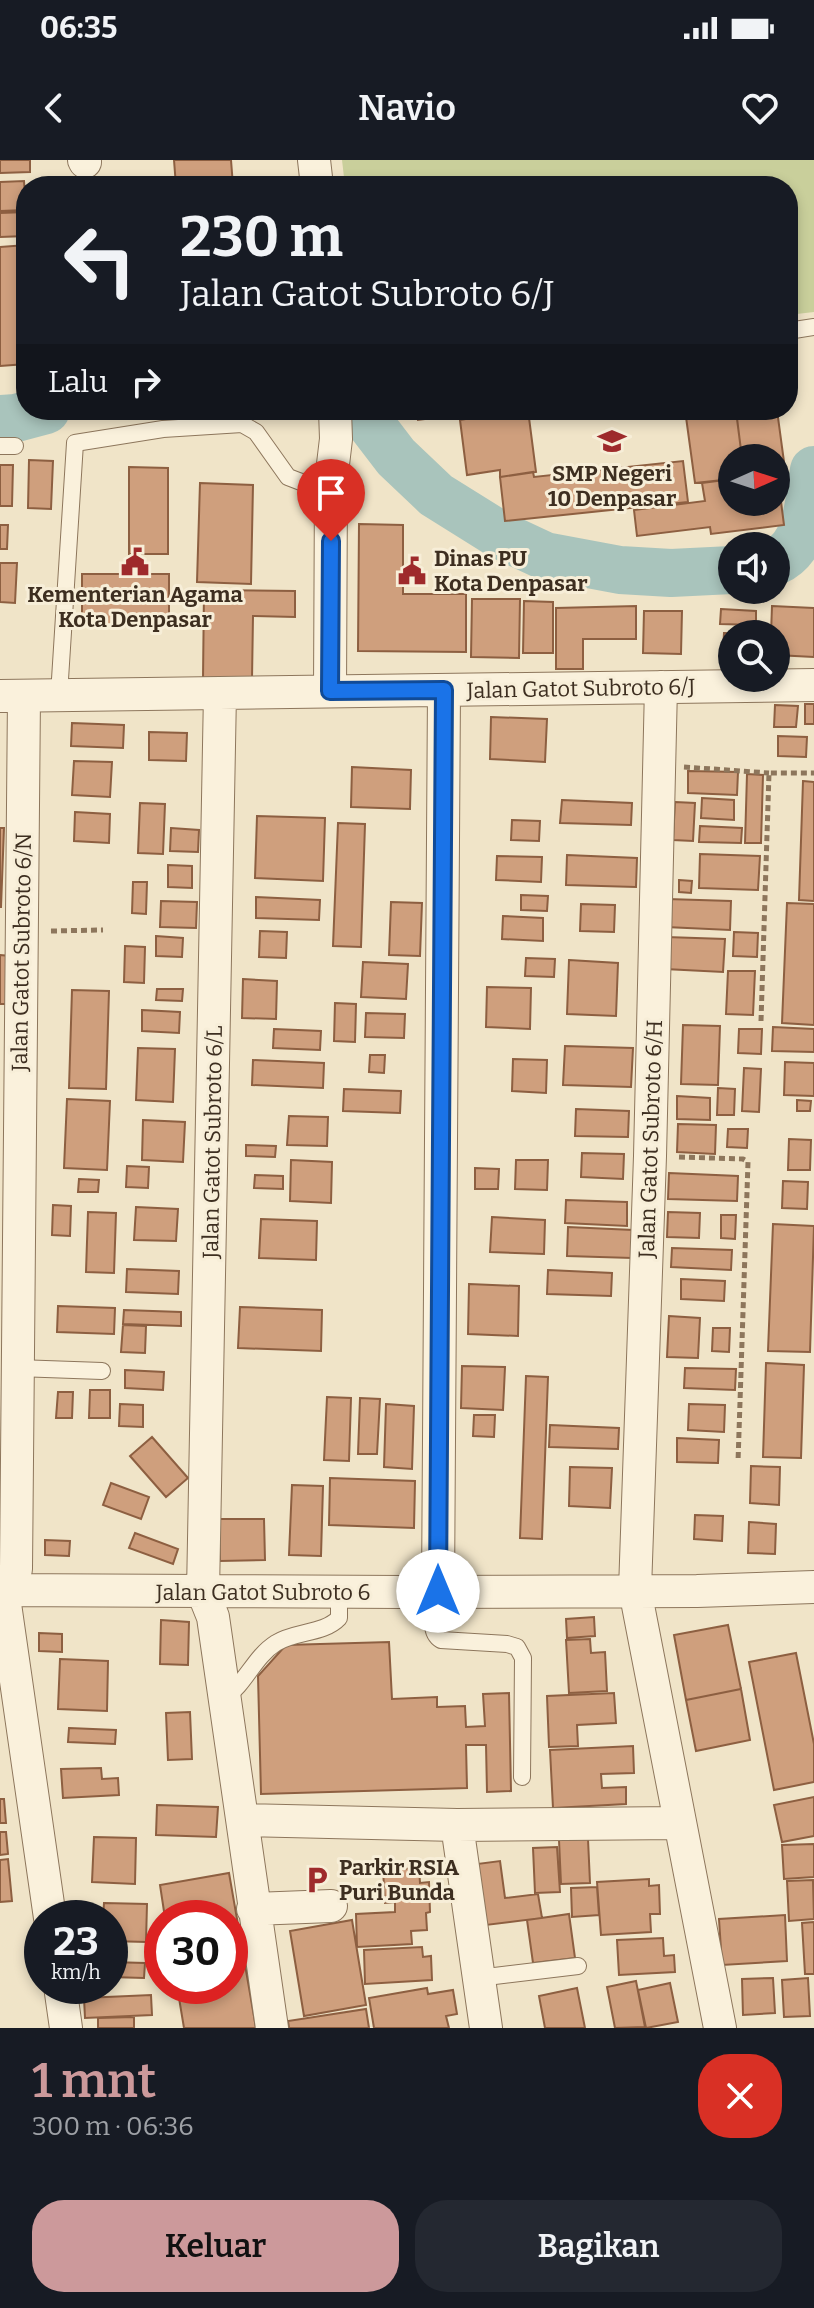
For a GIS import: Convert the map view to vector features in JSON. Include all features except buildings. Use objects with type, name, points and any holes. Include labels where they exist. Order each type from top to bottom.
[{"type":"street","points":[[330,691],[331,481],[335,425]]},
{"type":"street","name":"Jalan Gatot Subroto 6/J","points":[[12,696],[814,685]]},
{"type":"street","name":"Jalan Gatot Subroto 6/H","points":[[661,687],[650,1156],[635,1590],[720,2028]]},
{"type":"street","name":"Jalan Gatot Subroto 6/J","points":[[438,1591],[444,690]]},
{"type":"street","name":"Jalan Gatot Subroto 6/L","points":[[220,693],[203,1592],[213,1617],[272,2028]]},
{"type":"street","name":"Jalan Gatot Subroto 6/N","points":[[12,696],[22,931],[16,1569],[3,1590],[47,1900]]},
{"type":"street","name":"Jalan Gatot Subroto 6","points":[[3,1590],[203,1592],[814,1587]]},
{"type":"street","points":[[243,1820],[457,1825],[679,1823]]},
{"type":"street","points":[[457,1825],[486,2028]]},
{"type":"street","points":[[253,1909],[331,1906]]},
{"type":"street","points":[[63,2004],[66,2028]]},
{"type":"lane","points":[[59,695],[75,443],[163,429],[242,424],[256,432],[288,477],[301,482],[331,481]]},
{"type":"lane","points":[[17,1368],[102,1371]]},
{"type":"lane","points":[[225,1698],[237,1690],[257,1659],[276,1642],[298,1633],[332,1626],[339,1618],[339,1591]]},
{"type":"lane","points":[[438,1591],[433,1631],[436,1638],[507,1644],[517,1647],[523,1658],[522,1777]]},
{"type":"lane","points":[[478,1978],[578,1966]]},
{"type":"path","points":[[659,766],[814,773]]},
{"type":"path","points":[[761,1021],[769,773]]},
{"type":"path","points":[[22,931],[103,930]]},
{"type":"path","points":[[650,1156],[743,1159],[748,1162],[738,1462]]},
{"type":"green space","points":[[342,160],[814,160],[814,312],[798,314],[798,176],[344,176]]},
{"type":"waterway","points":[[0,419],[16,418]]},
{"type":"waterway","points":[[368,420],[396,457],[436,495],[500,535],[545,556],[620,570],[671,573],[718,571]]},
{"type":"waterway","points":[[790,551],[805,522],[814,470]]},
{"type":"place","name":"SMP Negeri 10 Denpasar","points":[[612,441]]},
{"type":"place","name":"Kementerian Agama Kota Denpasar","points":[[135,562]]},
{"type":"place","name":"Dinas PU Kota Denpasar","points":[[412,571]]},
{"type":"place","name":"Parkir RSIA Puri Bunda","points":[[317,1880]]},
{"type":"route","points":[[331,541],[330,691],[444,690],[438,1591]]}]
